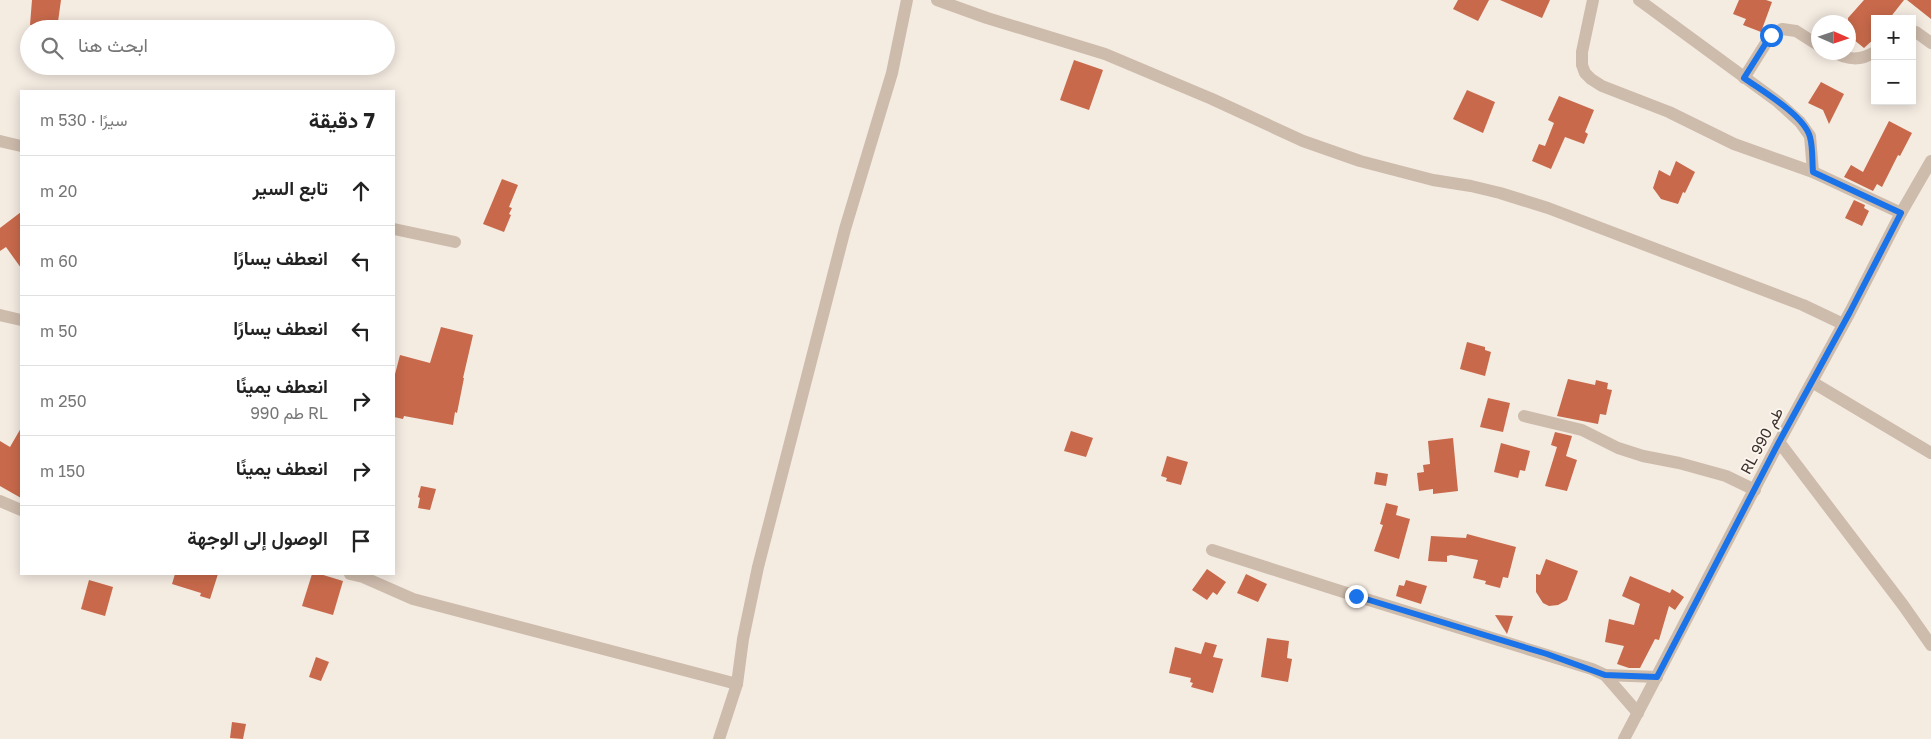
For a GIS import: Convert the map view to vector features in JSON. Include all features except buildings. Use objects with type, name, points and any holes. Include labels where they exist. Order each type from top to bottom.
[{"type":"street","points":[[719,739],[737,684],[758,567],[845,229],[892,73],[907,0]]},
{"type":"street","points":[[937,0],[988,18],[1105,54],[1303,141],[1360,161],[1433,180],[1490,190],[1548,208],[1803,305],[1843,324]]},
{"type":"street","points":[[1593,0],[1582,52],[1582,66],[1585,73],[1591,79],[1602,86],[1669,112],[1734,144],[1813,172],[1901,213]]},
{"type":"street","points":[[1639,0],[1778,102],[1800,122],[1810,136],[1813,172]]},
{"type":"street","points":[[1744,78],[1771,35],[1782,29],[1796,31],[1811,41]]},
{"type":"street","points":[[1916,34],[1931,43]]},
{"type":"street","points":[[1856,58],[1871,53]]},
{"type":"street","points":[[0,141],[20,146]]},
{"type":"street","name":"RL طم 990","points":[[1624,739],[1779,442],[1931,160]]},
{"type":"street","points":[[395,229],[455,242]]},
{"type":"street","points":[[0,315],[20,320]]},
{"type":"street","points":[[1812,382],[1931,453]]},
{"type":"street","points":[[1524,416],[1582,430],[1618,448],[1643,456],[1726,476],[1755,490]]},
{"type":"street","points":[[1779,442],[1903,605],[1931,645]]},
{"type":"street","points":[[0,501],[20,510]]},
{"type":"street","points":[[1212,550],[1547,654],[1605,675],[1657,677]]},
{"type":"street","points":[[355,575],[364,577],[413,598],[737,684]]},
{"type":"street","points":[[1605,675],[1638,713]]},
{"type":"route","points":[[1356,596],[1547,654],[1605,675],[1657,677],[1901,213],[1813,172],[1810,136],[1800,122],[1778,102],[1744,78],[1771,35]]}]
